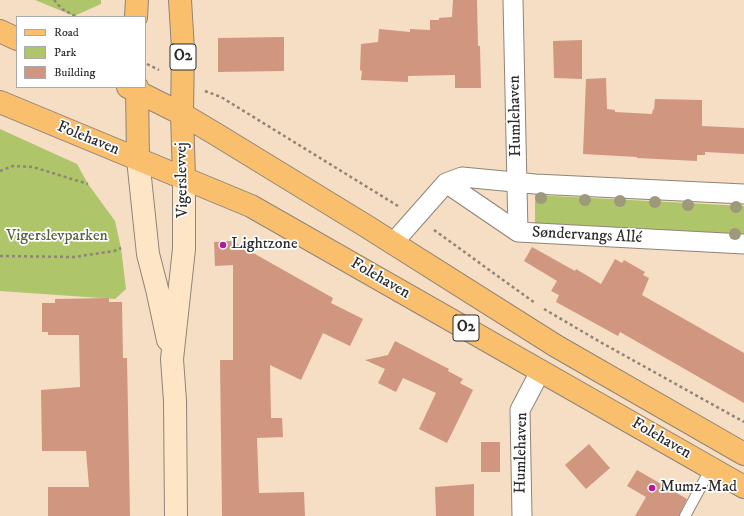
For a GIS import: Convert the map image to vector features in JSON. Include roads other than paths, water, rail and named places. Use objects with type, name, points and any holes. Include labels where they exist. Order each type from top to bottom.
[{"type":"main road","points":[[136,16],[137,0]]},
{"type":"main road","name":"Vigerslevvej","points":[[180,0],[183,50],[182,114],[184,177]]},
{"type":"main road","points":[[0,31],[16,38]]},
{"type":"main road","name":"Vigerslevvej","points":[[134,88],[138,159]]},
{"type":"main road","name":"Folehaven","points":[[134,88],[182,114],[393,243],[556,346],[744,454]]},
{"type":"main road","name":"Folehaven","points":[[0,102],[251,206],[744,487]]},
{"type":"street","name":"Humlehaven","points":[[513,0],[518,232]]},
{"type":"street","name":"Vigerslevvej","points":[[138,159],[148,254],[172,359]]},
{"type":"street","name":"Vigerslevvej","points":[[176,516],[172,359],[184,249],[184,177]]},
{"type":"street","points":[[393,243],[446,183],[462,177],[517,183],[744,194]]},
{"type":"street","name":"Søndervangs Allé","points":[[446,183],[518,232],[744,244]]},
{"type":"street","name":"Humlehaven","points":[[522,516],[520,410],[541,370]]},
{"type":"lane","points":[[685,516],[712,468]]},
{"type":"place","name":"Lightzone","points":[[223,245]]},
{"type":"place","name":"Mumz-Mad","points":[[652,488]]},
{"type":"park label","name":"Vigerslevparken","points":[[57,237]]}]
